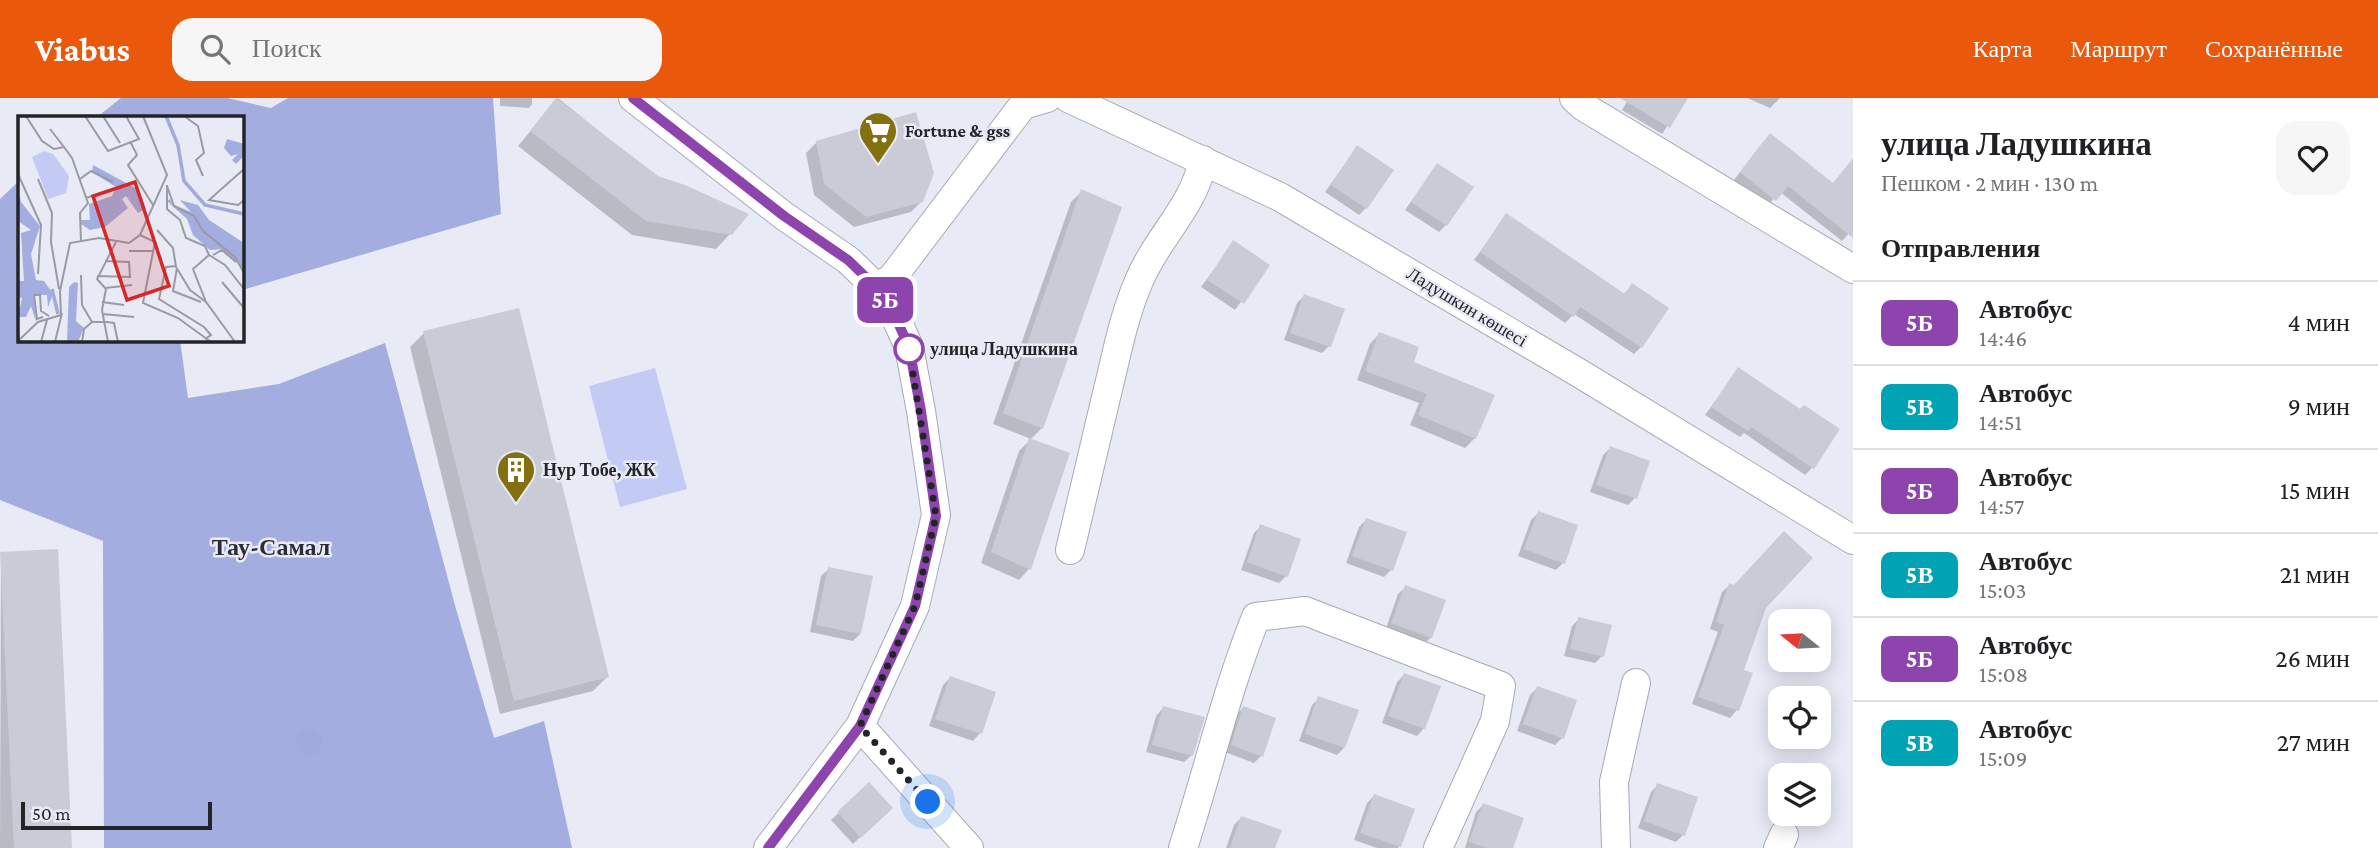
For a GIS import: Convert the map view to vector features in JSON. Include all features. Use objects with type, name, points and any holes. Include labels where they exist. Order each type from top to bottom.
[{"type":"street","points":[[633,98],[784,216],[848,260],[877,288],[895,316],[909,347],[936,516],[915,606],[860,726],[768,848]]},
{"type":"street","points":[[877,288],[892,278],[1023,105],[1046,98]]},
{"type":"street","name":"Ладушкин көшесі","points":[[1068,98],[1280,197],[1579,373],[1853,540]]},
{"type":"street","points":[[1574,98],[1584,107],[1853,270]]},
{"type":"street","points":[[1070,550],[1123,329],[1139,281],[1156,247],[1188,204],[1199,182],[1203,160]]},
{"type":"street","points":[[1183,848],[1205,781],[1233,675],[1256,617],[1305,611],[1502,686],[1495,721],[1438,848]]},
{"type":"street","points":[[1616,848],[1614,782],[1636,683]]},
{"type":"street","points":[[860,726],[969,848]]},
{"type":"shaded area","points":[[121,98],[227,98],[271,108],[288,98],[493,98],[501,214],[243,290],[243,116],[98,116]]},
{"type":"shaded area","points":[[18,182],[18,341],[180,341],[188,398],[279,384],[385,343],[456,609],[494,738],[544,721],[572,848],[104,848],[103,541],[0,500],[0,199]]},
{"type":"shaded area","points":[[655,368],[687,489],[620,507],[589,386]]},
{"type":"shaded area","points":[[309,729],[318,733],[322,742],[318,751],[309,755],[300,751],[296,742],[300,733]]},
{"type":"building","points":[[556,98],[658,176],[749,214],[732,235],[646,221],[530,131]]},
{"type":"building","points":[[1620,98],[1688,98],[1670,128]]},
{"type":"building","points":[[916,112],[934,173],[923,202],[866,217],[824,184],[816,141]]},
{"type":"building","points":[[1770,133],[1833,183],[1853,158],[1853,238],[1788,186],[1776,201],[1740,172]]},
{"type":"building","points":[[1357,145],[1394,170],[1367,209],[1331,185]]},
{"type":"building","points":[[1437,163],[1474,187],[1447,226],[1411,202]]},
{"type":"building","points":[[1081,189],[1122,207],[1043,429],[1003,413]]},
{"type":"building","points":[[1506,213],[1625,294],[1632,283],[1669,308],[1642,348],[1580,307],[1574,317],[1480,252]]},
{"type":"building","points":[[1233,240],[1270,265],[1244,304],[1207,280]]},
{"type":"building","points":[[1304,294],[1345,309],[1331,347],[1290,333]]},
{"type":"building","name":"Нур Тобе, ЖК","points":[[519,308],[609,677],[514,701],[423,331]]},
{"type":"building","points":[[1379,332],[1419,347],[1414,362],[1495,395],[1476,439],[1418,415],[1427,394],[1365,371]]},
{"type":"building","points":[[1738,367],[1800,409],[1804,405],[1840,429],[1814,469],[1751,427],[1748,431],[1711,407]]},
{"type":"building","points":[[1029,438],[1070,453],[1031,570],[991,552]]},
{"type":"building","points":[[1610,446],[1650,461],[1637,499],[1596,485]]},
{"type":"building","points":[[1538,511],[1578,525],[1565,564],[1524,549]]},
{"type":"building","points":[[1366,518],[1407,532],[1393,571],[1352,556]]},
{"type":"building","points":[[1260,524],[1301,539],[1288,577],[1247,562]]},
{"type":"building","points":[[1784,531],[1813,558],[1766,608],[1744,670],[1753,673],[1739,711],[1698,697],[1724,625],[1716,622],[1729,583],[1734,585]]},
{"type":"building","points":[[58,549],[72,848],[14,848],[0,552]]},
{"type":"building","points":[[828,567],[873,576],[861,634],[816,625]]},
{"type":"building","points":[[1405,585],[1446,600],[1432,638],[1391,623]]},
{"type":"building","points":[[1578,617],[1612,625],[1604,657],[1570,649]]},
{"type":"building","points":[[1404,673],[1441,686],[1425,729],[1388,716]]},
{"type":"building","points":[[950,676],[996,692],[982,734],[935,719]]},
{"type":"building","points":[[1537,686],[1577,700],[1564,739],[1523,724]]},
{"type":"building","points":[[1318,696],[1359,710],[1345,748],[1305,734]]},
{"type":"building","points":[[1163,706],[1205,717],[1193,756],[1152,745]]},
{"type":"building","points":[[1243,706],[1276,718],[1263,757],[1231,745]]},
{"type":"building","points":[[869,782],[893,808],[861,838],[837,812]]},
{"type":"building","points":[[1657,783],[1698,797],[1685,836],[1644,821]]},
{"type":"building","points":[[1374,794],[1415,809],[1401,847],[1360,833]]},
{"type":"building","points":[[1483,803],[1524,818],[1513,848],[1487,848],[1469,842]]},
{"type":"building","points":[[1241,816],[1282,830],[1275,848],[1230,848]]},
{"type":"bus line","name":"5Б","points":[[633,98],[784,216],[848,260],[877,288],[895,316],[909,347],[921,411],[936,516],[915,606],[860,726],[778,831],[768,848]]},
{"type":"place","name":"Fortune & gss","points":[[878,165]]},
{"type":"place","name":"улица Ладушкина","points":[[909,349]]},
{"type":"place","name":"Нур Тобе, ЖК","points":[[516,504]]},
{"type":"district","name":"Тау-Самал","points":[[271,547]]},
{"type":"route","points":[[909,349],[936,516],[915,606],[860,726],[928,802]]}]
